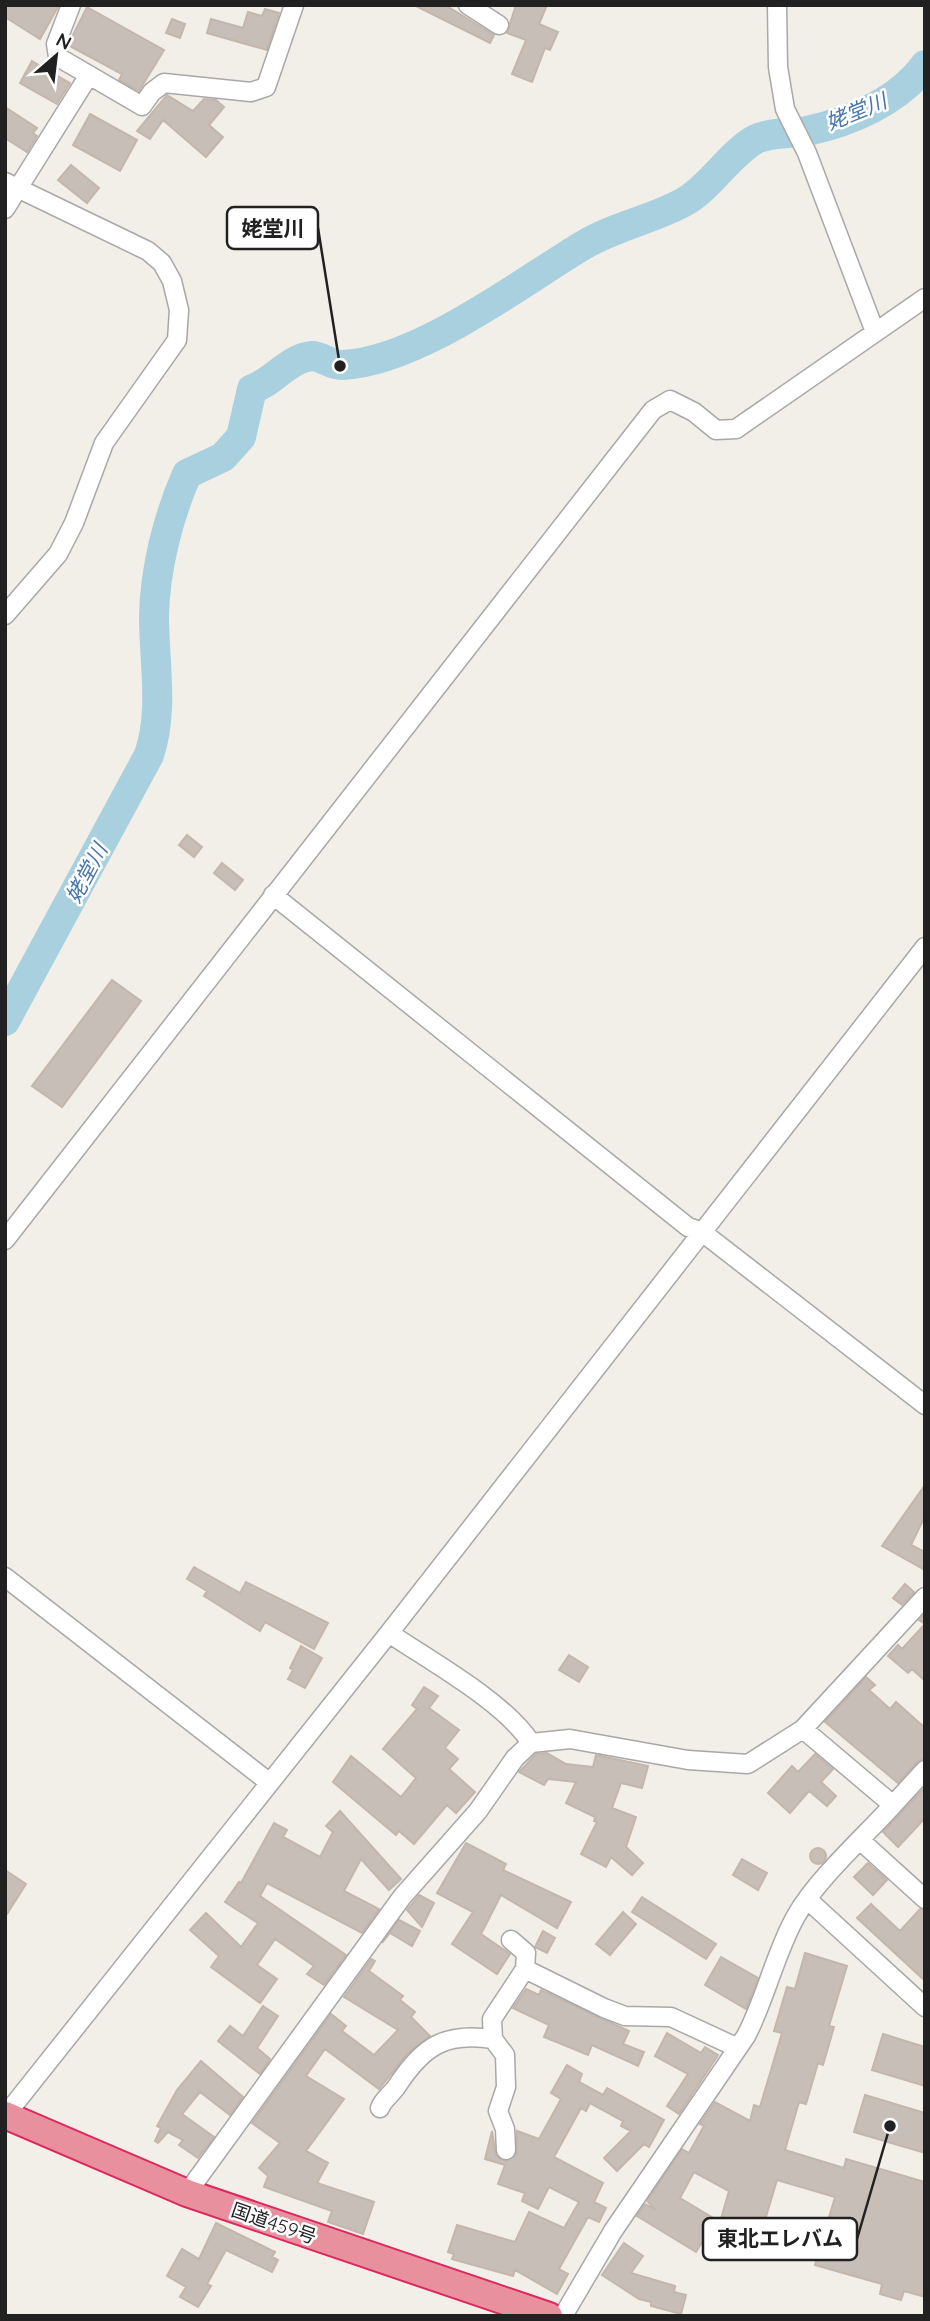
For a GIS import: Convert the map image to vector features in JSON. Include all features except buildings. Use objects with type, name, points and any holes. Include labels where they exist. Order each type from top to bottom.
[{"type":"highway","name":"国道459号","points":[[6,2116],[187,2193],[536,2314]]},
{"type":"street","points":[[71,5],[56,44],[61,60],[142,106],[152,92],[164,83],[259,91],[270,84],[294,5]]},
{"type":"street","points":[[468,5],[499,25]]},
{"type":"street","points":[[777,5],[778,67],[785,109],[807,153],[875,332]]},
{"type":"street","points":[[5,209],[12,186],[89,75]]},
{"type":"street","points":[[5,615],[58,554],[74,523],[104,443],[177,340],[179,310],[172,281],[162,263],[148,251],[12,186]]},
{"type":"street","points":[[5,1240],[653,410],[670,400],[694,412],[716,430],[736,429],[925,298]]},
{"type":"street","points":[[274,895],[688,1227],[702,1232],[925,1405]]},
{"type":"street","points":[[6,2116],[389,1633],[925,947]]},
{"type":"street","points":[[5,1577],[270,1783]]},
{"type":"street","points":[[187,2193],[402,1896],[478,1811],[515,1758],[531,1743],[570,1739],[688,1760],[748,1764],[803,1729],[925,1597]]},
{"type":"street","points":[[389,1633],[500,1710],[523,1730],[531,1743]]},
{"type":"street","points":[[803,1729],[893,1805]]},
{"type":"street","points":[[563,2316],[613,2231],[738,2048],[760,2010],[795,1917],[807,1899],[924,1773]]},
{"type":"street","points":[[861,1841],[925,1899]]},
{"type":"street","points":[[807,1899],[925,2007]]},
{"type":"street","points":[[506,2150],[505,2129],[499,2111],[506,2087],[505,2056],[493,2039],[492,2019],[525,1969],[526,1954],[511,1940]]},
{"type":"street","points":[[525,1969],[625,2016],[671,2017],[738,2048]]},
{"type":"street","points":[[380,2108],[406,2072],[434,2044],[472,2036],[493,2039]]},
{"type":"waterway","name":"姥堂川","points":[[5,1021],[149,755],[154,738],[157,704],[155,598],[168,525],[187,474],[223,457],[241,437],[252,389],[304,358],[316,356],[338,365],[371,361],[434,336],[498,300],[594,239],[684,202],[756,139],[774,134],[807,131],[856,116],[902,89],[925,65]]},
{"type":"place","name":"姥堂川","points":[[340,366]]},
{"type":"place","name":"東北エレバム","points":[[890,2126]]}]
